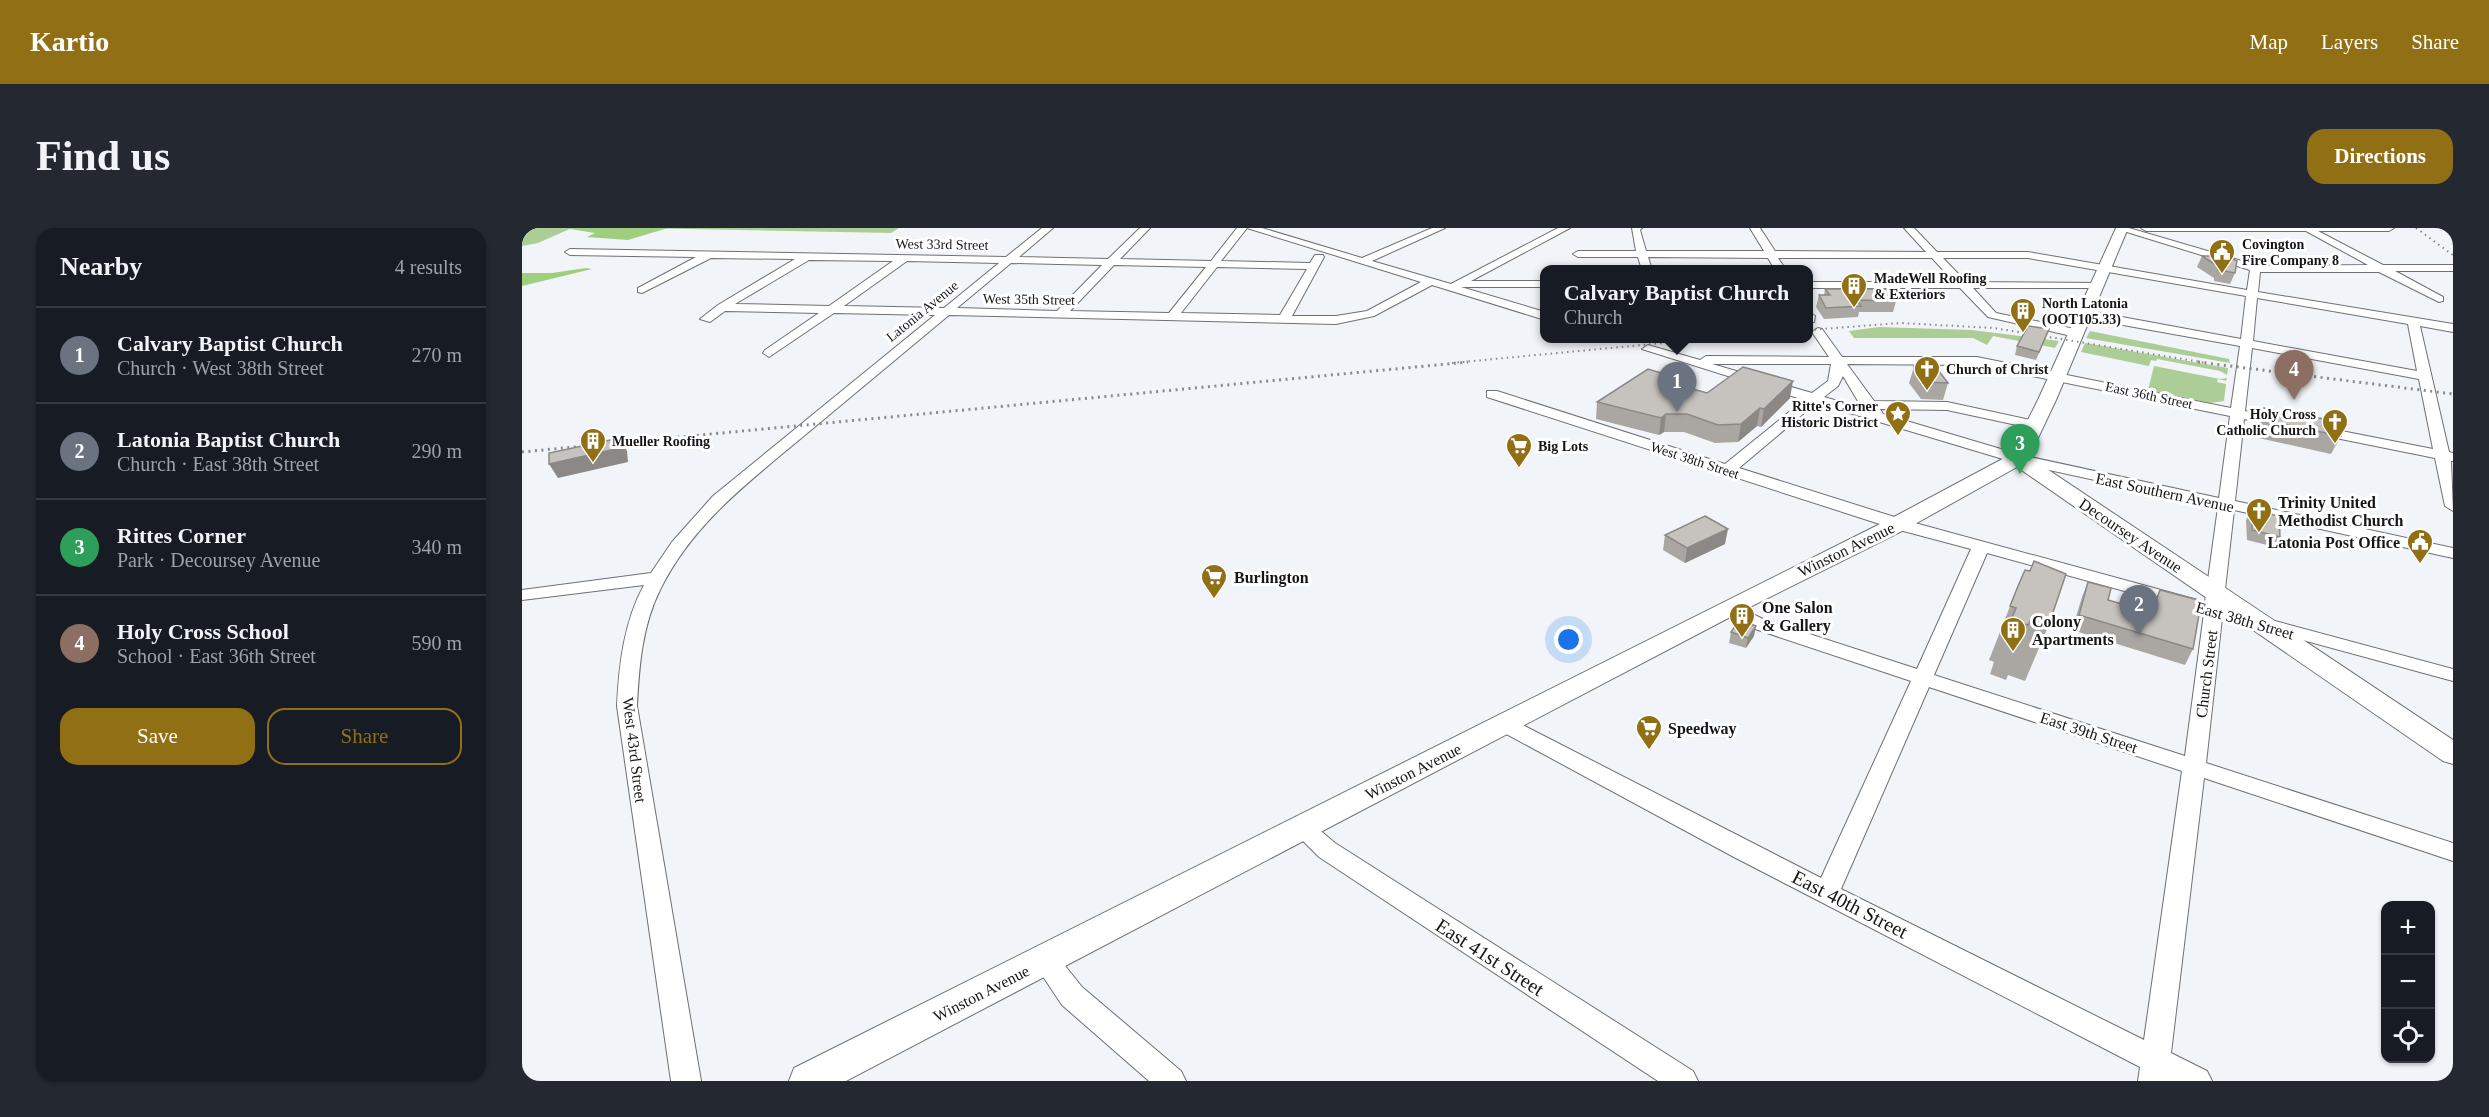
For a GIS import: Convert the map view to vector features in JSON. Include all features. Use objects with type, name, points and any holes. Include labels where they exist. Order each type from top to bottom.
[{"type":"main road","points":[[2018,459],[2122,228]]},
{"type":"main road","name":"Winston Avenue","points":[[808,1081],[1727,609],[1898,524],[2018,459]]},
{"type":"main road","name":"Decoursey Avenue","points":[[2018,459],[2214,602],[2266,626],[2453,753]]},
{"type":"street","name":"Latonia Avenue","points":[[816,417],[1048,228]]},
{"type":"street","points":[[1060,314],[1145,228]]},
{"type":"street","points":[[1172,317],[1242,228]]},
{"type":"street","points":[[1252,228],[1540,315]]},
{"type":"street","points":[[1359,260],[1428,228]]},
{"type":"street","points":[[1359,260],[1440,228]]},
{"type":"street","points":[[1456,284],[1565,228]]},
{"type":"street","points":[[1636,228],[1645,265]]},
{"type":"street","points":[[1755,228],[1778,265]]},
{"type":"street","points":[[1909,228],[1998,318],[2076,333]]},
{"type":"street","points":[[2113,228],[2137,228]]},
{"type":"street","points":[[2122,228],[2258,269],[2453,268]]},
{"type":"street","points":[[2146,228],[2390,228]]},
{"type":"street","points":[[2306,228],[2439,299]]},
{"type":"street","points":[[1282,237],[1298,231]]},
{"type":"street","points":[[1284,320],[1323,250]]},
{"type":"street","name":"West 33rd Street","points":[[570,252],[1314,266]]},
{"type":"street","points":[[642,290],[710,254]]},
{"type":"street","points":[[1578,254],[2038,256],[2453,328]]},
{"type":"street","points":[[706,319],[722,307],[808,256]]},
{"type":"street","points":[[769,353],[905,258]]},
{"type":"street","name":"Church Street","points":[[2155,1071],[2227,505],[2254,271],[2258,269]]},
{"type":"street","points":[[1434,283],[1540,284]]},
{"type":"street","name":"West 35th Street","points":[[722,307],[1336,320],[1370,314],[1434,283]]},
{"type":"street","points":[[1813,285],[2097,285]]},
{"type":"street","points":[[2084,314],[2425,376]]},
{"type":"street","points":[[2414,320],[2425,376],[2447,456],[2453,507]]},
{"type":"street","points":[[1818,332],[1863,399]]},
{"type":"street","name":"East Southern Avenue","points":[[1648,349],[2018,459],[2453,553]]},
{"type":"street","name":"East 36th Street","points":[[1685,360],[1977,360],[2447,456]]},
{"type":"street","points":[[1727,470],[1833,383],[1836,378],[1838,360]]},
{"type":"street","points":[[1833,383],[1844,384],[1886,420]]},
{"type":"street","name":"West 38th Street","points":[[1492,394],[1898,524]]},
{"type":"street","points":[[1840,406],[1852,406],[1863,399],[1947,406],[2035,425]]},
{"type":"street","name":"West 43rd Street","points":[[686,1081],[627,706],[627,670],[633,636],[656,578],[678,545],[710,508],[743,476],[816,417]]},
{"type":"street","name":"East 38th Street","points":[[1898,524],[1981,547],[2214,602]]},
{"type":"street","points":[[1827,892],[1981,547]]},
{"type":"street","points":[[522,595],[656,578]]},
{"type":"street","name":"East 39th Street","points":[[1727,609],[1756,623],[2453,852]]},
{"type":"street","name":"East 38th Street","points":[[2266,626],[2453,675]]},
{"type":"street","name":"East 40th Street","points":[[1504,724],[1827,892],[2155,1071],[2197,1081]]},
{"type":"street","name":"East 41st Street","points":[[1302,828],[1327,850],[1683,1081]]},
{"type":"street","points":[[1045,960],[1072,996],[1171,1081]]},
{"type":"green space","points":[[522,228],[572,228],[538,243],[522,246]]},
{"type":"green space","points":[[564,228],[668,228],[628,240],[587,237],[595,233]]},
{"type":"green space","points":[[635,228],[899,228],[891,233]]},
{"type":"green space","points":[[592,269],[522,286],[522,273],[552,273]]},
{"type":"green space","points":[[1879,327],[1972,330],[2059,341],[2055,348],[1993,336],[1987,345],[1973,338],[1854,338],[1849,331]]},
{"type":"green space","points":[[2090,331],[2229,359],[2230,363],[2086,338]]},
{"type":"green space","points":[[2085,343],[2228,368],[2227,375],[2220,371],[2157,359],[2156,361],[2151,360],[2149,366],[2081,352]]},
{"type":"green space","points":[[2154,366],[2220,379],[2227,378],[2226,381],[2218,379],[2217,382],[2226,384],[2224,401],[2211,403],[2148,390]]},
{"type":"building","points":[[2202,256],[2227,256],[2237,261],[2235,273],[2218,270],[2219,267]]},
{"type":"building","points":[[1825,289],[1887,289],[1896,301],[1857,300],[1861,306],[1826,308],[1819,295],[1830,295]]},
{"type":"building","points":[[2028,326],[2049,329],[2039,352],[2017,346]]},
{"type":"building","points":[[1935,366],[1948,383],[1926,382],[1914,367]]},
{"type":"building","points":[[1743,367],[1793,381],[1764,409],[1760,408],[1741,424],[1718,425],[1687,414],[1666,414],[1661,418],[1597,402],[1648,369],[1671,376],[1664,381],[1707,393]]},
{"type":"building","points":[[2264,408],[2341,422],[2341,436],[2263,420]]},
{"type":"building","points":[[620,438],[620,448],[549,464],[549,453]]},
{"type":"building","points":[[2252,510],[2279,516],[2280,537],[2252,530]]},
{"type":"building","points":[[1705,516],[1728,529],[1687,548],[1665,535]]},
{"type":"building","points":[[2034,561],[2066,574],[2048,627],[2030,621],[2028,625],[2011,620],[2016,608],[2010,606],[2025,570],[2030,571]]},
{"type":"building","points":[[2088,582],[2111,588],[2108,600],[2136,608],[2137,605],[2153,609],[2160,590],[2198,600],[2200,609],[2193,649],[2079,615]]},
{"type":"building","points":[[1739,620],[1756,626],[1748,638],[1731,632]]},
{"type":"railway","points":[[2416,228],[2453,255]]},
{"type":"railway","points":[[1813,330],[1900,323],[1994,328],[2207,363]]},
{"type":"railway","points":[[1452,363],[1663,343]]},
{"type":"railway","points":[[522,452],[1468,362]]},
{"type":"railway","points":[[2198,362],[2453,394]]},
{"type":"place","name":"Covington Fire Company 8","points":[[2222,275]]},
{"type":"place","name":"MadeWell Roofing & Exteriors","points":[[1854,309]]},
{"type":"place","name":"North Latonia (OOT105.33)","points":[[2023,334]]},
{"type":"place","name":"Church of Christ","points":[[1927,392]]},
{"type":"place","name":"Holy Cross School","points":[[2294,400]]},
{"type":"place","name":"Calvary Baptist Church","points":[[1677,412]]},
{"type":"place","name":"Ritte's Corner Historic District","points":[[1898,437]]},
{"type":"place","name":"Holy Cross Catholic Church","points":[[2335,445]]},
{"type":"place","name":"Mueller Roofing","points":[[593,464]]},
{"type":"place","name":"Big Lots","points":[[1519,469]]},
{"type":"place","name":"Rittes Corner","points":[[2020,474]]},
{"type":"place","name":"Trinity United Methodist Church","points":[[2259,534]]},
{"type":"place","name":"Latonia Post Office","points":[[2420,565]]},
{"type":"place","name":"Burlington","points":[[1214,600]]},
{"type":"place","name":"Latonia Baptist Church","points":[[2139,635]]},
{"type":"place","name":"One Salon & Gallery","points":[[1742,639]]},
{"type":"place","name":"Colony Apartments","points":[[2013,653]]},
{"type":"place","name":"Speedway","points":[[1649,751]]}]
